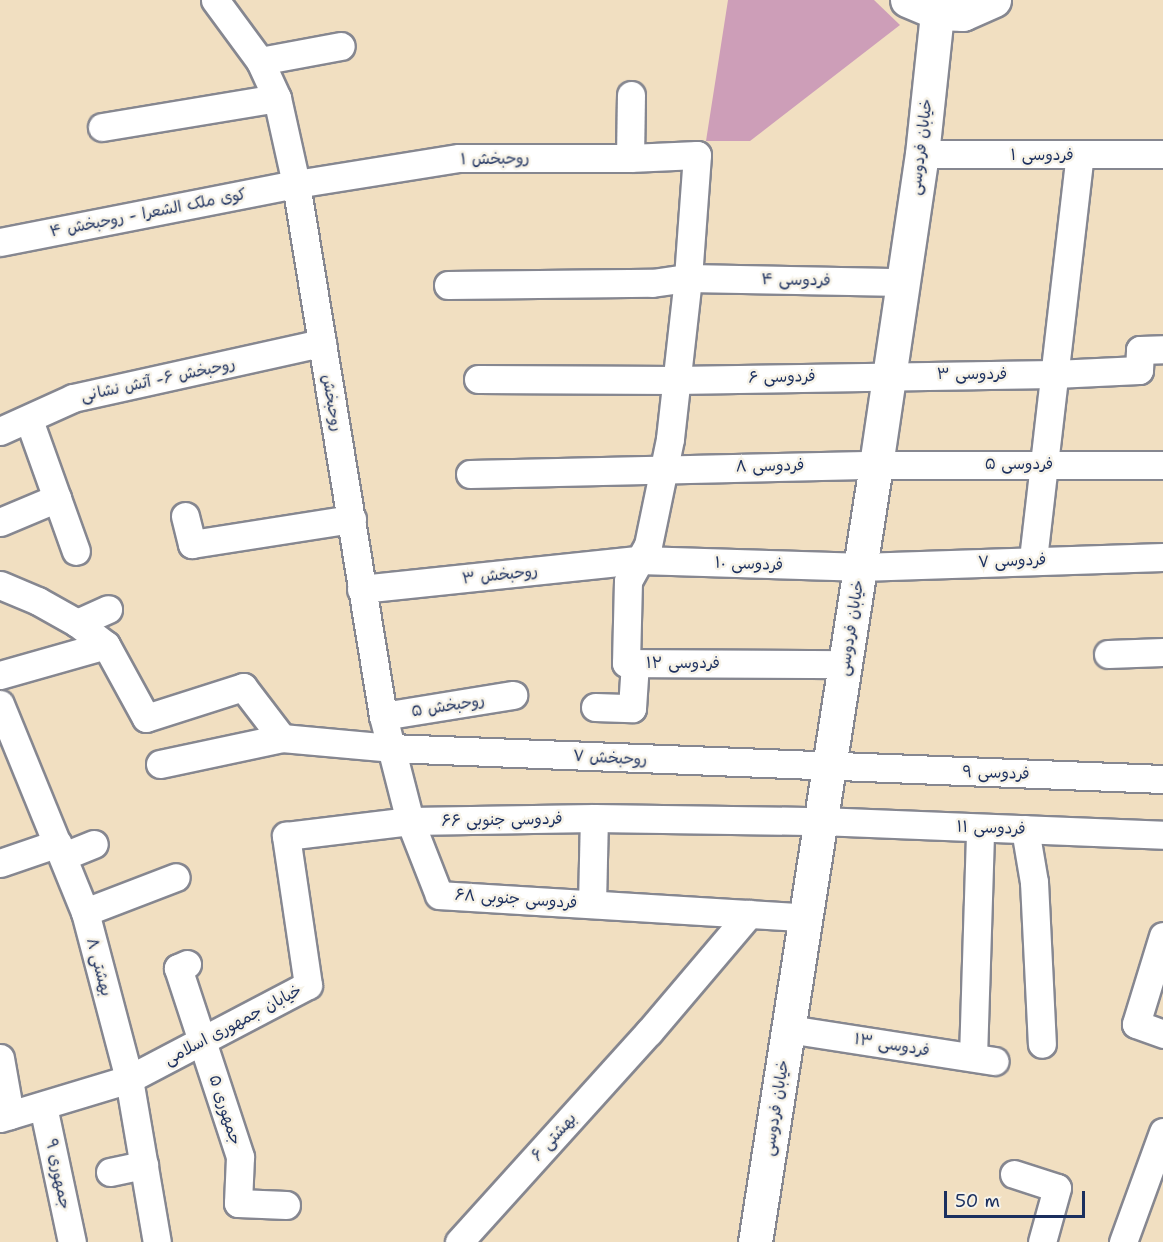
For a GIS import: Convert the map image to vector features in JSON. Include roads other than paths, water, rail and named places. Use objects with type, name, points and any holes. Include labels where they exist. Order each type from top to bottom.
[{"type":"main road","points":[[907,0],[937,13],[963,14],[994,0]]},
{"type":"main road","name":"خیابان فردوسی","points":[[755,1242],[803,917],[829,768],[876,465],[922,154],[937,13]]},
{"type":"street","name":"روحبخش","points":[[215,0],[260,61],[277,98],[296,184],[383,716],[410,821],[439,895]]},
{"type":"street","points":[[260,61],[341,46]]},
{"type":"street","points":[[630,158],[631,95]]},
{"type":"street","points":[[102,127],[277,98]]},
{"type":"street","name":"فردوسی ۱","points":[[922,154],[1163,154]]},
{"type":"street","name":"روحبخش ۱","points":[[296,184],[459,158],[630,158],[697,155],[688,278]]},
{"type":"street","points":[[1033,560],[1080,155]]},
{"type":"street","name":"کوی ملک الشعرا - روحبخش ۴","points":[[0,242],[296,184]]},
{"type":"street","points":[[639,560],[648,545],[670,439],[688,278]]},
{"type":"street","name":"فردوسی ۴","points":[[448,285],[652,283],[688,278],[903,282]]},
{"type":"street","name":"روحبخش ۶- آتش نشانی","points":[[0,431],[29,420],[73,398],[322,343]]},
{"type":"street","name":"فردوسی ۳","points":[[889,375],[1054,374],[1139,370],[1140,350],[1163,349]]},
{"type":"street","name":"فردوسی ۶","points":[[477,379],[675,380],[889,375]]},
{"type":"street","points":[[29,420],[76,551]]},
{"type":"street","name":"فردوسی ۵","points":[[876,465],[1162,465]]},
{"type":"street","name":"فردوسی ۸","points":[[470,474],[876,465]]},
{"type":"street","points":[[0,522],[57,498]]},
{"type":"street","points":[[184,516],[192,544],[352,519]]},
{"type":"street","name":"فردوسی ۷","points":[[860,567],[1163,557]]},
{"type":"street","name":"فردوسی ۱۰","points":[[639,560],[860,567]]},
{"type":"street","name":"روحبخش ۳","points":[[361,589],[639,560]]},
{"type":"street","name":"فردوسی ۱۲","points":[[639,560],[628,581],[626,663],[845,664]]},
{"type":"street","points":[[0,585],[38,601],[77,623],[106,645],[146,718],[243,687],[282,738]]},
{"type":"street","points":[[77,623],[108,609]]},
{"type":"street","points":[[0,675],[106,645]]},
{"type":"street","points":[[1108,654],[1163,650]]},
{"type":"street","points":[[595,707],[632,708],[635,663]]},
{"type":"street","name":"روحبخش ۵","points":[[383,716],[513,695]]},
{"type":"street","name":"بهشتی ۸","points":[[0,704],[85,912],[129,1079],[157,1242]]},
{"type":"street","name":"روحبخش ۷","points":[[160,764],[282,738],[391,748],[829,768]]},
{"type":"street","name":"فردوسی ۹","points":[[829,768],[1163,779]]},
{"type":"street","points":[[592,904],[594,818]]},
{"type":"street","name":"فردوسی جنوبی ۶۶","points":[[410,821],[594,818],[820,821]]},
{"type":"street","name":"خیابان جمهوری اسلامی","points":[[5,1117],[129,1079],[308,985],[286,836],[410,821]]},
{"type":"street","name":"فردوسی ۱۱","points":[[820,821],[1163,835]]},
{"type":"street","name":"فردوسی ۱۳","points":[[788,1029],[984,1059],[980,828]]},
{"type":"street","points":[[1025,829],[1034,882],[1042,1044]]},
{"type":"street","points":[[0,863],[94,844]]},
{"type":"street","points":[[85,912],[176,877]]},
{"type":"street","name":"فردوسی جنوبی ۶۸","points":[[439,895],[803,917]]},
{"type":"street","name":"بهشتی ۶","points":[[459,1242],[649,1032],[749,914]]},
{"type":"street","points":[[1163,936],[1136,1024],[1163,1034]]},
{"type":"street","points":[[187,964],[178,968],[202,1041]]},
{"type":"street","name":"جمهوری ۵","points":[[202,1041],[240,1157],[238,1203],[286,1205]]},
{"type":"street","points":[[0,1058],[5,1117]]},
{"type":"street","name":"جمهوری ۹","points":[[43,1106],[72,1242]]},
{"type":"street","points":[[1124,1242],[1163,1132]]},
{"type":"street","points":[[110,1172],[144,1165]]},
{"type":"street","points":[[1014,1174],[1057,1188],[1042,1242]]}]
